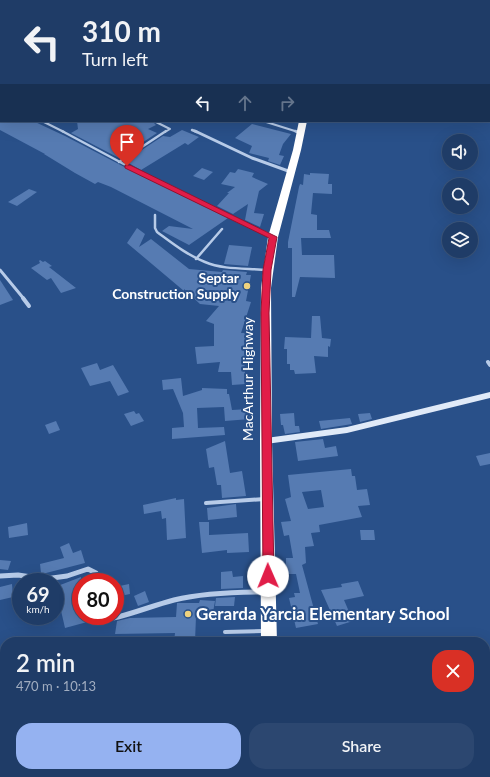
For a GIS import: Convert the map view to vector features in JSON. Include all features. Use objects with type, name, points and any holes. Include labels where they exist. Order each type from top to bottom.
[{"type":"highway","name":"MacArthur Highway","points":[[269,636],[265,336],[267,270],[273,237],[302,127]]},
{"type":"street","points":[[192,130],[252,158],[291,172]]},
{"type":"street","points":[[0,270],[29,306]]},
{"type":"street","points":[[266,441],[347,430],[490,395]]},
{"type":"street","points":[[206,503],[267,499]]},
{"type":"street","points":[[76,573],[88,569],[96,573]]},
{"type":"street","points":[[0,576],[23,576],[45,579],[72,574]]},
{"type":"street","points":[[124,615],[174,600],[218,593],[269,592]]},
{"type":"lane","points":[[44,122],[119,162],[273,237]]},
{"type":"lane","points":[[119,162],[170,129],[156,122]]},
{"type":"lane","points":[[270,122],[302,127]]},
{"type":"lane","points":[[155,215],[155,228],[157,232],[196,259],[218,266],[267,270]]},
{"type":"lane","points":[[196,259],[222,229]]},
{"type":"lane","points":[[225,632],[269,636]]},
{"type":"building","points":[[0,122],[35,122],[228,218],[189,245],[162,231],[169,226],[193,229],[111,187],[98,182],[95,184],[45,154],[0,130]]},
{"type":"building","points":[[77,122],[153,122],[156,125],[148,129],[157,133],[119,158],[71,133],[78,129]]},
{"type":"building","points":[[252,124],[291,134],[283,144],[279,155],[284,156],[280,165],[268,161],[269,158],[249,153],[252,146],[235,138]]},
{"type":"building","points":[[182,130],[199,137],[188,145],[185,143],[141,170],[125,161],[163,136],[170,137]]},
{"type":"building","points":[[202,168],[213,172],[204,180],[193,176]]},
{"type":"building","points":[[238,169],[254,173],[252,177],[268,184],[259,191],[254,213],[264,214],[260,227],[245,220],[248,204],[233,214],[217,206],[229,193],[227,193],[235,187],[221,184],[230,172],[235,173]]},
{"type":"building","points":[[310,173],[329,174],[328,184],[332,184],[332,194],[313,193],[311,214],[317,215],[317,230],[329,230],[331,238],[301,238],[302,255],[334,255],[335,278],[300,277],[295,297],[292,297],[292,248],[288,248],[288,242],[299,187],[300,184],[303,185],[304,174],[310,175]]},
{"type":"building","points":[[29,189],[37,192],[17,206],[8,202]]},
{"type":"building","points":[[137,228],[145,234],[139,247],[151,239],[189,269],[222,272],[223,270],[247,272],[246,275],[251,275],[246,301],[251,302],[241,333],[251,333],[251,359],[244,359],[246,384],[232,385],[231,372],[218,372],[220,362],[197,364],[195,347],[214,346],[214,324],[206,321],[219,306],[200,304],[184,289],[184,291],[127,243]]},
{"type":"building","points":[[229,245],[252,247],[248,266],[224,264]]},
{"type":"building","points":[[40,260],[43,262],[45,261],[52,266],[49,267],[76,288],[61,293],[51,278],[47,280],[31,268],[40,263]]},
{"type":"building","points":[[0,280],[13,300],[0,305]]},
{"type":"building","points":[[312,316],[320,316],[322,338],[331,339],[330,347],[328,346],[328,357],[314,356],[316,373],[295,374],[294,370],[290,370],[290,364],[287,364],[287,349],[284,349],[285,337],[311,338]]},
{"type":"building","points":[[97,363],[100,370],[113,365],[129,392],[118,396],[110,381],[90,386],[81,368]]},
{"type":"building","points":[[181,378],[183,396],[202,390],[202,388],[227,389],[232,410],[249,409],[250,419],[225,421],[224,407],[197,408],[198,428],[224,427],[225,435],[172,439],[172,428],[184,427],[183,413],[173,389],[163,390],[162,380]]},
{"type":"building","points":[[134,411],[136,414],[139,413],[144,421],[131,426],[124,414]]},
{"type":"building","points":[[294,413],[295,426],[299,426],[300,432],[285,434],[283,425],[281,425],[280,414]]},
{"type":"building","points":[[370,413],[372,419],[360,422],[358,414]]},
{"type":"building","points":[[350,418],[352,424],[321,429],[319,421]]},
{"type":"building","points":[[56,421],[60,430],[49,434],[45,425]]},
{"type":"building","points":[[323,439],[325,448],[336,446],[338,456],[298,461],[295,442]]},
{"type":"building","points":[[225,441],[230,473],[242,471],[246,496],[222,498],[221,485],[217,485],[214,467],[209,468],[206,449]]},
{"type":"building","points":[[490,453],[490,464],[480,466],[476,456]]},
{"type":"building","points":[[351,469],[352,476],[355,476],[357,490],[367,489],[370,505],[358,506],[362,517],[319,525],[320,532],[311,533],[314,546],[305,547],[306,563],[302,565],[318,624],[296,628],[289,598],[295,597],[294,593],[300,593],[296,574],[286,574],[286,558],[293,558],[289,535],[284,536],[281,522],[291,521],[285,499],[291,497],[288,475]],"holes":[[[321,490],[324,507],[308,509],[302,492]]]},
{"type":"building","points":[[176,498],[176,500],[184,499],[186,538],[167,540],[166,518],[162,519],[161,511],[144,514],[143,505]]},
{"type":"building","points":[[236,504],[237,517],[208,520],[207,508]]},
{"type":"building","points":[[199,522],[209,522],[209,535],[248,533],[249,552],[227,553],[227,550],[202,553]]},
{"type":"building","points":[[27,523],[28,535],[9,538],[8,527]]},
{"type":"building","points":[[360,530],[374,530],[375,540],[361,540]]},
{"type":"building","points":[[69,543],[73,553],[81,550],[85,563],[41,573],[40,564],[64,558],[60,547]]},
{"type":"building","points":[[0,560],[11,561],[8,570],[0,569]]},
{"type":"building","points":[[232,571],[233,577],[243,576],[243,588],[221,589],[221,572]]},
{"type":"building","points":[[72,580],[72,625],[76,625],[65,628],[64,624],[64,584]]},
{"type":"building","points":[[358,581],[364,596],[344,600],[353,621],[337,626],[321,590],[342,587],[341,584]]},
{"type":"building","points":[[12,584],[12,597],[0,600],[0,587]]},
{"type":"building","points":[[129,584],[130,594],[124,595],[124,585]]},
{"type":"building","points":[[145,591],[149,602],[138,606],[134,596]]},
{"type":"building","points":[[235,597],[234,606],[215,606],[216,598]]},
{"type":"building","points":[[200,600],[215,601],[212,618],[196,616],[195,637],[175,637],[175,633],[115,634],[116,625],[124,625],[124,619],[176,617],[177,603],[199,603]]},
{"type":"place","name":"Septar Construction Supply","points":[[247,286]]},
{"type":"place","name":"Gerarda Yarcia Elementary School","points":[[188,614]]},
{"type":"route","points":[[127,166],[273,237],[267,270],[265,313],[268,576]]}]
